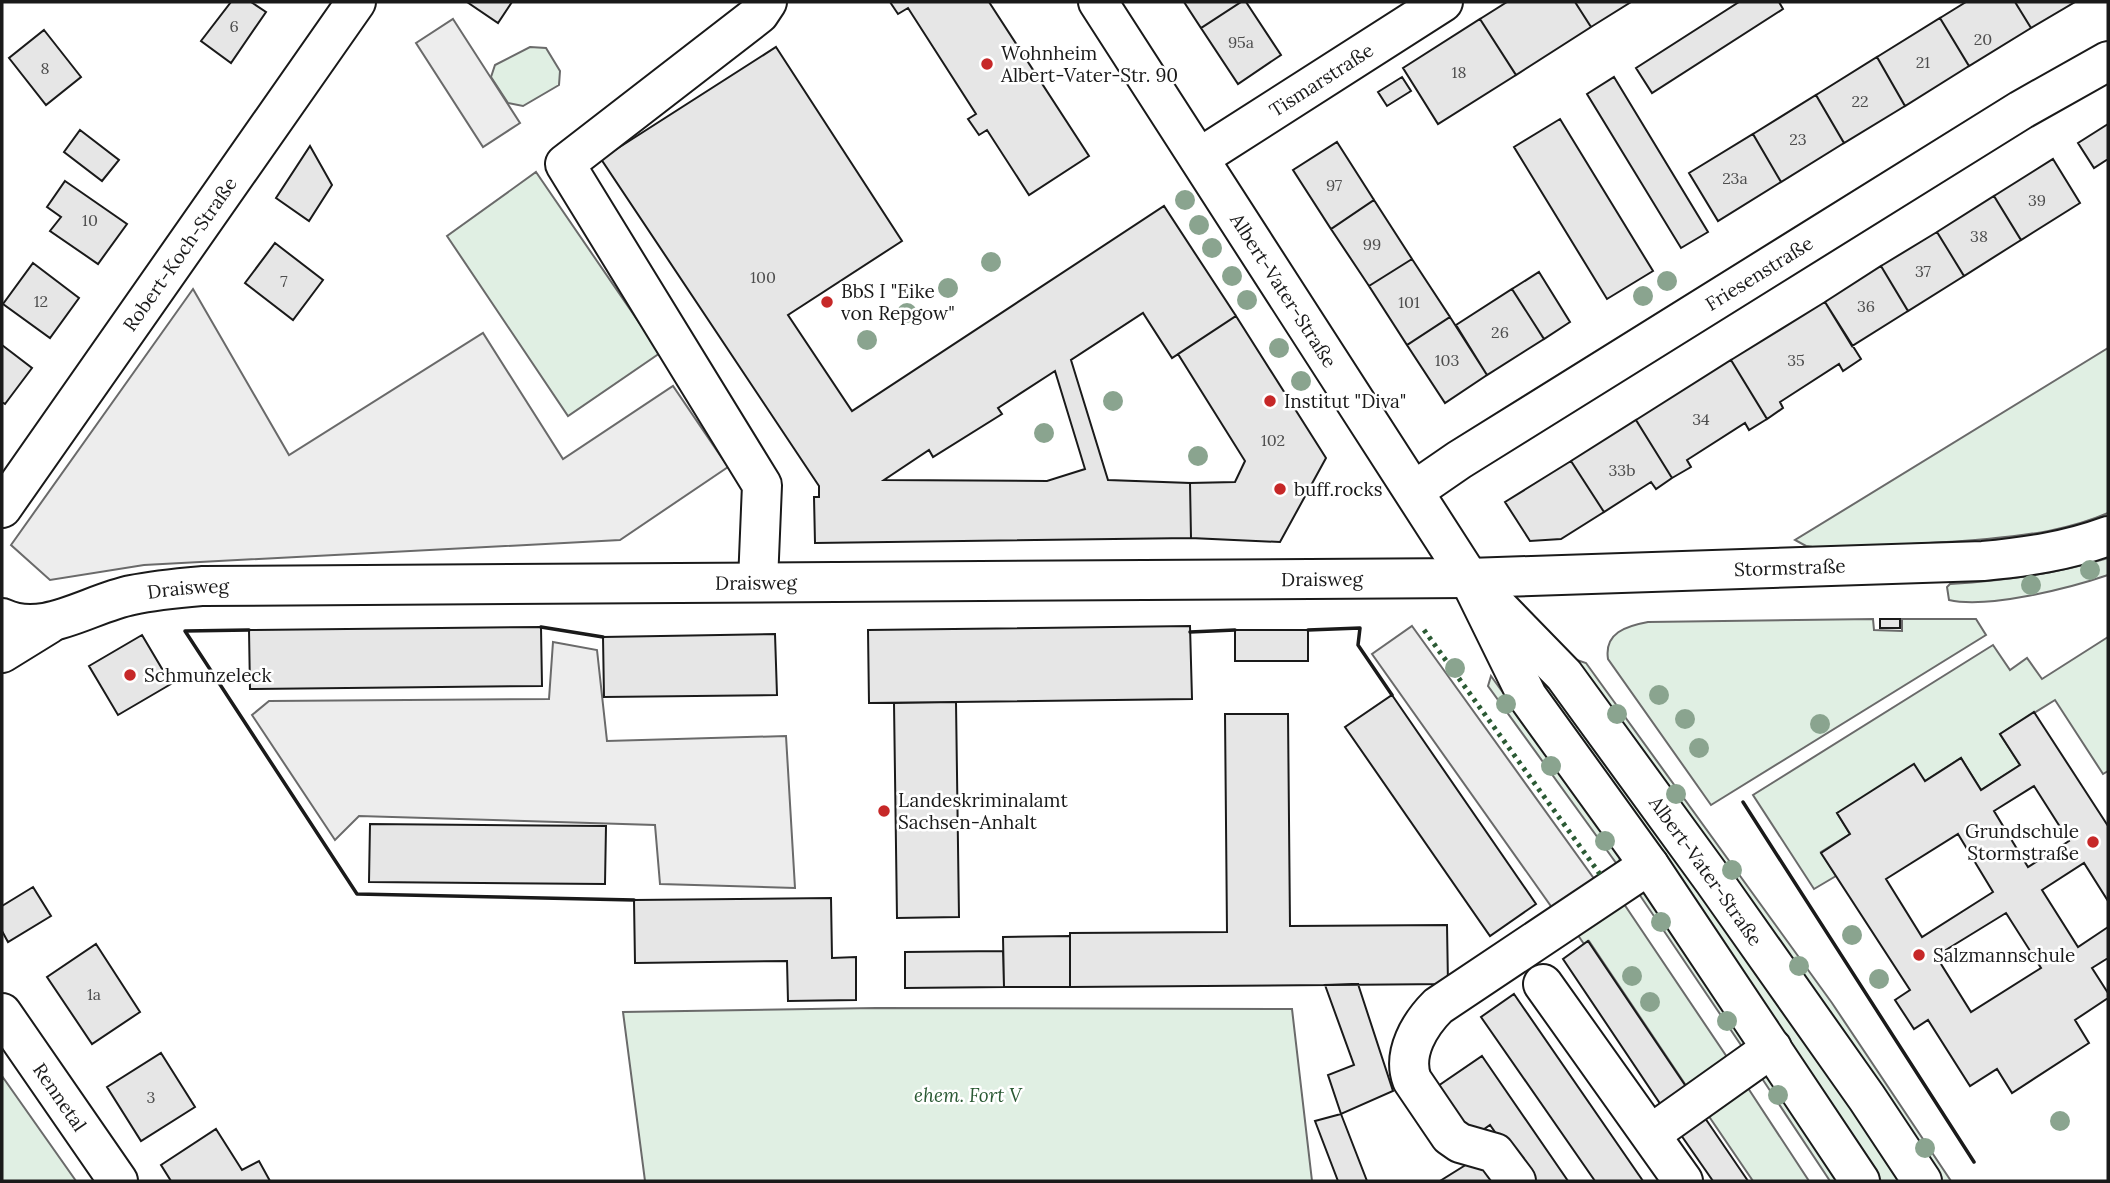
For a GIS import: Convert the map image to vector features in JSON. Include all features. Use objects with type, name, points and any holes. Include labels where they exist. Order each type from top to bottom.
[{"type":"street","name":"Robert-Koch-Straße","points":[[2,508],[356,2]]},
{"type":"street","points":[[758,582],[762,485],[565,164],[759,14],[767,2]]},
{"type":"street","name":"Albert-Vater-Straße","points":[[1098,2],[1469,578],[1527,696],[1649,865],[1860,1181]]},
{"type":"street","name":"Tismarstraße","points":[[1199,158],[1443,2]]},
{"type":"street","name":"Friesenstraße","points":[[1414,491],[1459,460],[2021,110],[2108,61]]},
{"type":"street","name":"Stormstraße","points":[[1469,578],[1983,561],[2060,551],[2108,536]]},
{"type":"street","name":"Draisweg","points":[[2,653],[49,624],[105,602],[132,595],[203,586],[1469,578]]},
{"type":"street","name":"Albert-Vater-Straße","points":[[1469,578],[1564,676],[1714,881],[1922,1181]]},
{"type":"street","name":"Draisweg","points":[[2,618],[20,624],[49,624]]},
{"type":"street","points":[[1516,1181],[1495,1153],[1460,1143],[1450,1136],[1410,1075],[1409,1058],[1415,1040],[1422,1025],[1438,1006],[1649,865]]},
{"type":"street","points":[[1543,984],[1683,1181]]},
{"type":"street","name":"Rennetal","points":[[2,1013],[118,1181]]},
{"type":"street","points":[[1651,1134],[1772,1048]]},
{"type":"green space","points":[[530,47],[546,48],[560,71],[559,85],[523,106],[508,103],[491,77],[495,65]]},
{"type":"green space","points":[[536,172],[660,353],[568,416],[447,236]]},
{"type":"green space","points":[[2108,348],[2108,513],[2049,531],[1987,539],[1819,548],[1806,546],[1795,540]]},
{"type":"green space","points":[[2108,558],[2108,575],[2073,586],[1985,602],[1949,600],[1947,587],[1950,584],[2030,576]]},
{"type":"green space","points":[[1873,619],[1874,630],[1902,631],[1902,619],[1976,619],[1986,635],[1711,805],[1608,659],[1609,643],[1618,632],[1648,622]]},
{"type":"green space","points":[[2108,637],[2108,771],[2103,774],[2055,700],[2000,734],[2020,765],[1981,790],[1961,758],[1925,781],[1837,813],[1850,834],[1821,852],[1836,876],[1814,889],[1753,795],[1993,645],[2010,670],[2027,658],[2042,679]]},
{"type":"green space","points":[[1574,659],[1586,663],[1832,1003],[1951,1181],[1942,1181],[1825,1007]]},
{"type":"green space","points":[[1537,668],[1769,987],[1900,1181],[1881,1181],[1532,674]]},
{"type":"green space","points":[[1491,676],[1620,855],[1619,867],[1488,686]]},
{"type":"green space","points":[[1637,891],[1649,895],[1748,1042],[1745,1051]]},
{"type":"green space","points":[[1622,901],[1731,1063],[1689,1090],[1589,941],[1584,944],[1575,931]]},
{"type":"green space","name":"ehem. Fort V","points":[[876,1008],[1292,1009],[1312,1181],[645,1181],[623,1012]]},
{"type":"green space","points":[[2,1076],[76,1181],[2,1181]]},
{"type":"green space","points":[[1761,1077],[1773,1080],[1839,1181],[1830,1181]]},
{"type":"green space","points":[[1746,1085],[1809,1181],[1753,1181],[1706,1112]]},
{"type":"shaded area","points":[[453,19],[520,123],[483,147],[416,43]]},
{"type":"shaded area","points":[[193,289],[289,455],[483,333],[563,459],[673,386],[728,467],[620,540],[144,565],[50,580],[11,545]]},
{"type":"shaded area","points":[[1412,626],[1595,880],[1553,909],[1372,654]]},
{"type":"shaded area","points":[[553,642],[597,650],[607,741],[786,736],[795,888],[660,884],[655,825],[359,816],[335,840],[252,715],[269,701],[549,699]]},
{"type":"building","points":[[231,2],[251,2],[266,12],[231,63],[201,41]]},
{"type":"building","points":[[467,2],[512,2],[498,23]]},
{"type":"building","name":"Wohnheim Albert-Vater-Str. 90","points":[[890,2],[989,2],[1089,156],[1029,195],[987,130],[979,135],[968,119],[976,114],[908,8],[898,14]]},
{"type":"building","points":[[1184,2],[1241,2],[1201,28]]},
{"type":"building","points":[[1241,2],[1246,2],[1281,55],[1238,84],[1201,28]]},
{"type":"building","points":[[1507,2],[1575,2],[1591,27],[1516,75],[1480,19]]},
{"type":"building","points":[[1575,2],[1631,2],[1591,27]]},
{"type":"building","points":[[1739,2],[1779,2],[1783,9],[1652,93],[1636,68]]},
{"type":"building","points":[[1966,2],[2015,2],[2031,28],[1969,66],[1940,18]]},
{"type":"building","points":[[2015,2],[2075,2],[2031,28]]},
{"type":"building","points":[[1940,18],[1969,66],[1905,106],[1877,57]]},
{"type":"building","points":[[1480,19],[1516,75],[1438,124],[1403,68]]},
{"type":"building","points":[[44,30],[81,77],[46,105],[9,58]]},
{"type":"building","points":[[776,47],[902,241],[788,315],[852,411],[1164,206],[1236,316],[1172,358],[1143,313],[1071,360],[1108,480],[1190,483],[1191,538],[815,543],[814,497],[819,497],[819,486],[601,159]],"holes":[[[1055,371],[1085,469],[1047,481],[884,480],[929,450],[933,457],[1002,414],[998,408]]]},
{"type":"building","points":[[1877,57],[1905,106],[1844,143],[1816,95]]},
{"type":"building","points":[[1402,77],[1411,91],[1387,106],[1378,92]]},
{"type":"building","points":[[1614,77],[1708,232],[1681,248],[1587,94]]},
{"type":"building","points":[[1816,95],[1844,143],[1781,182],[1753,134]]},
{"type":"building","points":[[1560,119],[1653,271],[1607,299],[1514,147]]},
{"type":"building","points":[[2108,124],[2108,159],[2094,168],[2078,143]]},
{"type":"building","points":[[80,130],[119,160],[102,181],[64,152]]},
{"type":"building","points":[[1753,134],[1781,182],[1718,221],[1689,173]]},
{"type":"building","points":[[1337,142],[1374,200],[1331,229],[1293,170]]},
{"type":"building","points":[[310,146],[332,185],[309,221],[276,198]]},
{"type":"building","points":[[2053,159],[2080,203],[2021,240],[1994,196]]},
{"type":"building","points":[[65,181],[127,224],[98,264],[50,231],[61,217],[47,207]]},
{"type":"building","points":[[1994,196],[2021,240],[1964,276],[1937,232]]},
{"type":"building","points":[[1374,200],[1412,259],[1369,286],[1331,229]]},
{"type":"building","points":[[1937,232],[1964,276],[1908,311],[1881,266]]},
{"type":"building","points":[[275,243],[323,280],[293,320],[245,283]]},
{"type":"building","points":[[1412,259],[1450,317],[1407,345],[1369,286]]},
{"type":"building","points":[[33,263],[79,298],[50,338],[3,304]]},
{"type":"building","points":[[1881,266],[1908,311],[1852,346],[1825,302]]},
{"type":"building","points":[[1539,272],[1570,322],[1544,339],[1512,289]]},
{"type":"building","points":[[1512,289],[1544,339],[1487,375],[1456,325]]},
{"type":"building","points":[[1825,302],[1861,359],[1843,371],[1839,364],[1780,402],[1783,408],[1767,419],[1731,360]]},
{"type":"building","points":[[1236,316],[1326,458],[1280,542],[1191,538],[1190,483],[1235,482],[1245,461],[1178,354]]},
{"type":"building","points":[[1450,317],[1487,375],[1445,403],[1407,345]]},
{"type":"building","points":[[2,345],[32,368],[5,404],[2,402]]},
{"type":"building","points":[[1731,360],[1767,419],[1749,430],[1745,423],[1687,460],[1691,467],[1672,478],[1636,420]]},
{"type":"building","points":[[1636,420],[1672,478],[1656,489],[1651,482],[1604,512],[1571,461]]},
{"type":"building","points":[[1571,461],[1604,512],[1561,539],[1530,541],[1505,502]]},
{"type":"building","points":[[1880,619],[1900,619],[1900,628],[1880,628]]},
{"type":"building","points":[[1190,626],[1192,699],[869,703],[868,630]]},
{"type":"building","points":[[541,627],[542,686],[250,689],[249,630]]},
{"type":"building","points":[[1235,630],[1308,630],[1308,661],[1235,661]]},
{"type":"building","points":[[775,634],[777,695],[604,697],[603,637]]},
{"type":"building","name":"Schmunzeleck","points":[[142,635],[171,684],[118,715],[89,666]]},
{"type":"building","points":[[1392,695],[1536,904],[1490,936],[1345,727]]},
{"type":"building","points":[[956,702],[959,917],[897,918],[894,703]]},
{"type":"building","points":[[2034,712],[2108,826],[2108,901],[2084,863],[2042,890],[2078,947],[2108,927],[2108,958],[2092,968],[2108,993],[2108,998],[2075,1020],[2089,1043],[2012,1093],[1997,1069],[1970,1086],[1928,1020],[1914,1029],[1895,1000],[1910,990],[1821,853],[1850,834],[1837,813],[1914,764],[1925,781],[1961,758],[1981,790],[2020,765],[2000,734]],"holes":[[[2034,786],[2069,841],[2028,867],[1994,811]],[[1958,834],[1993,892],[1922,937],[1886,879]],[[2006,913],[2041,968],[1971,1012],[1936,956]]]},
{"type":"building","points":[[1225,714],[1288,714],[1290,926],[1447,925],[1448,984],[1070,987],[1070,933],[1227,932]]},
{"type":"building","points":[[370,824],[606,826],[605,884],[369,882]]},
{"type":"building","points":[[33,887],[51,916],[8,942],[2,931],[2,906]]},
{"type":"building","points":[[831,898],[832,958],[856,957],[856,1000],[788,1001],[787,961],[635,963],[634,900]]},
{"type":"building","points":[[1070,936],[1070,987],[1004,987],[1003,937]]},
{"type":"building","points":[[1588,941],[1689,1091],[1663,1108],[1563,959]]},
{"type":"building","points":[[96,944],[140,1012],[92,1044],[47,977]]},
{"type":"building","points":[[1003,951],[1004,987],[905,988],[905,952]]},
{"type":"building","points":[[1358,984],[1393,1091],[1341,1114],[1328,1075],[1354,1065],[1325,985]]},
{"type":"building","points":[[1514,994],[1643,1181],[1595,1181],[1481,1017]]},
{"type":"building","points":[[161,1053],[195,1107],[141,1141],[107,1087]]},
{"type":"building","points":[[1482,1056],[1568,1181],[1529,1181],[1490,1125],[1473,1137],[1438,1086]]},
{"type":"building","points":[[1341,1114],[1367,1181],[1338,1181],[1315,1121]]},
{"type":"building","points":[[1705,1118],[1748,1181],[1713,1181],[1681,1135]]},
{"type":"building","points":[[216,1129],[242,1170],[259,1161],[270,1181],[171,1181],[161,1165]]},
{"type":"building","points":[[1480,1156],[1497,1181],[1440,1181]]},
{"type":"hedge","points":[[1424,630],[1602,877]]},
{"type":"wall","points":[[541,627],[603,637]]},
{"type":"wall","points":[[1308,630],[1360,628],[1358,645],[1392,695]]},
{"type":"wall","points":[[249,630],[185,631],[357,894],[634,900]]},
{"type":"wall","points":[[1190,632],[1235,630]]},
{"type":"wall","points":[[1743,802],[1974,1162]]},
{"type":"place","name":"Wohnheim Albert-Vater-Str. 90","points":[[987,64]]},
{"type":"place","name":"BbS I \"Eike von Repgow\"","points":[[827,302]]},
{"type":"place","name":"Institut \"Diva\"","points":[[1270,401]]},
{"type":"place","name":"buff.rocks","points":[[1280,489]]},
{"type":"place","name":"Schmunzeleck","points":[[130,675]]},
{"type":"place","name":"Landeskriminalamt Sachsen-Anhalt","points":[[884,811]]},
{"type":"place","name":"Grundschule Stormstraße","points":[[2093,842]]},
{"type":"place","name":"Salzmannschule","points":[[1919,955]]}]
